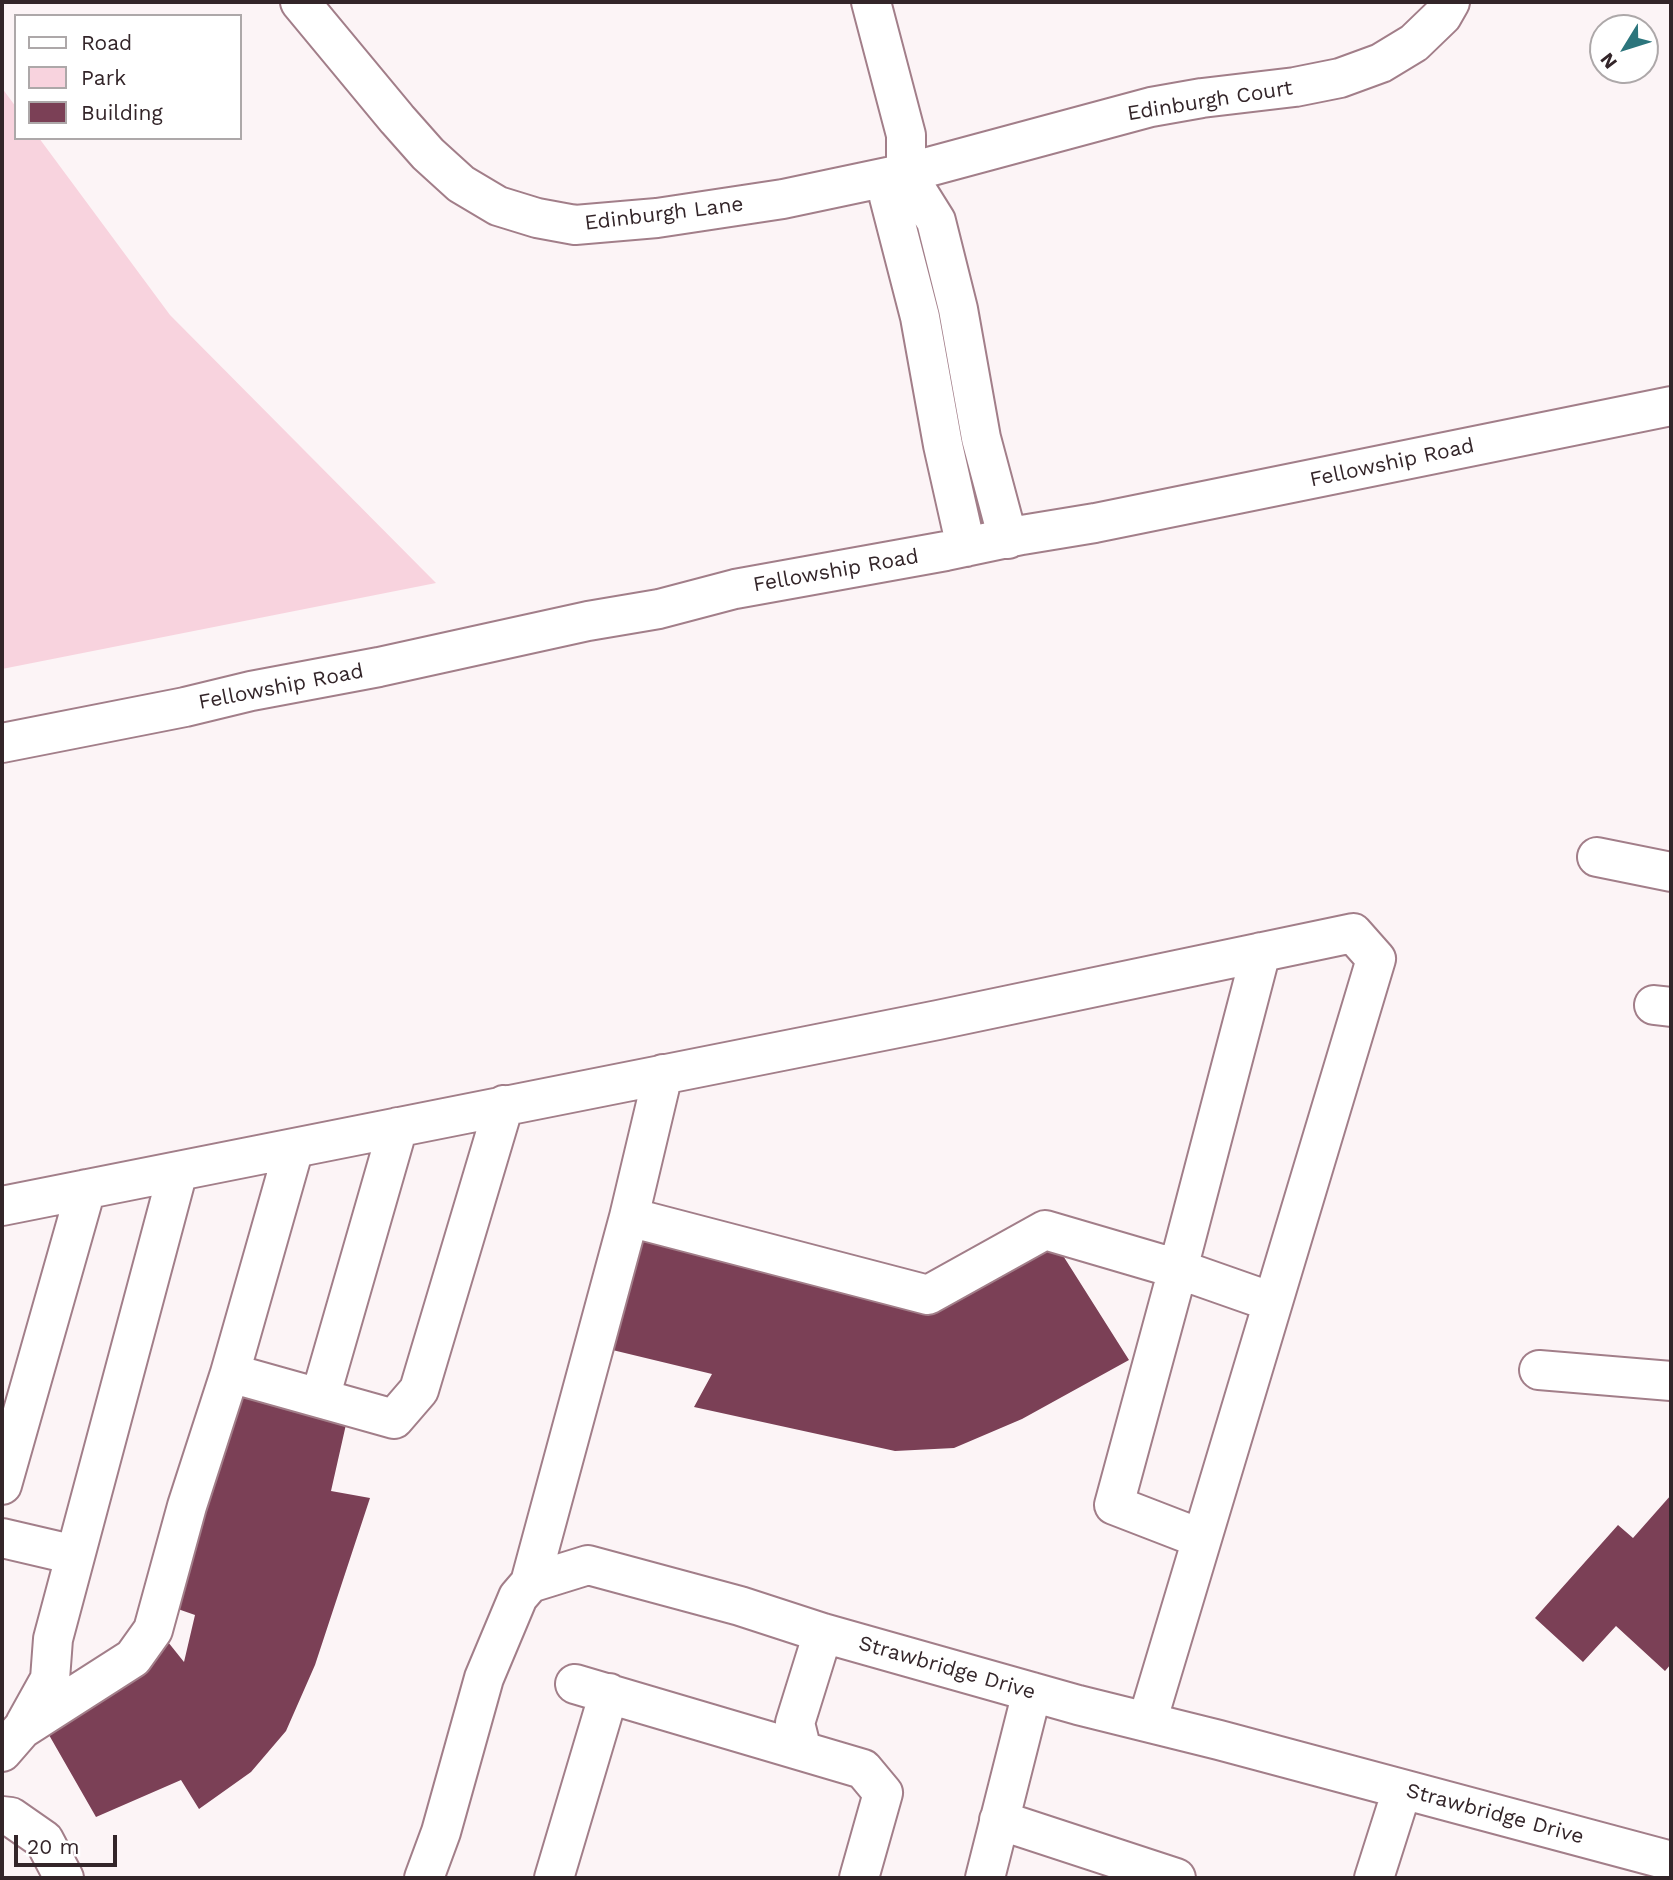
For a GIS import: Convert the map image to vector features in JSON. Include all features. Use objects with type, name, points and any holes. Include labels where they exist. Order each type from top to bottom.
[{"type":"street","name":"Edinburgh Lane","points":[[300,2],[428,154],[453,176],[498,206],[537,218],[575,225],[657,218],[783,199],[906,173]]},
{"type":"street","points":[[871,2],[905,135],[906,173],[936,221],[958,309],[981,438],[1007,538]]},
{"type":"street","name":"Edinburgh Court","points":[[906,173],[1150,107],[1296,87],[1340,78],[1381,63],[1414,43],[1442,16],[1450,2]]},
{"type":"street","points":[[906,173],[889,197],[920,317],[965,547]]},
{"type":"street","name":"Fellowship Road","points":[[2,743],[659,608],[735,589],[1323,478],[1671,406]]},
{"type":"street","points":[[1597,857],[1671,872]]},
{"type":"street","points":[[2,1206],[938,1020],[1353,933],[1376,959],[1147,1722]]},
{"type":"street","points":[[1202,1539],[1114,1505],[1261,952]]},
{"type":"street","points":[[424,1878],[441,1832],[484,1678],[518,1597],[530,1583],[629,1217],[663,1074]]},
{"type":"street","points":[[230,1373],[394,1419],[419,1390],[504,1105]]},
{"type":"street","points":[[320,1398],[398,1127]]},
{"type":"street","points":[[12,1740],[133,1658],[153,1630],[187,1506],[230,1373],[294,1147]]},
{"type":"street","points":[[12,1740],[50,1679],[53,1639],[178,1171]]},
{"type":"street","points":[[2,1485],[86,1189]]},
{"type":"street","points":[[629,1217],[928,1295],[1045,1230],[1178,1269],[1272,1302]]},
{"type":"street","points":[[1539,1370],[1671,1381]]},
{"type":"street","points":[[2,1538],[75,1555]]},
{"type":"street","name":"Strawbridge Drive","points":[[530,1583],[587,1564],[740,1605],[823,1633],[1032,1692],[1671,1861]]},
{"type":"street","points":[[802,1752],[795,1723],[823,1633]]},
{"type":"street","points":[[554,1878],[592,1689],[863,1769],[883,1793],[859,1878]]},
{"type":"street","points":[[985,1878],[1032,1692]]},
{"type":"street","points":[[1374,1878],[1402,1790]]},
{"type":"street","points":[[2,1816],[11,1817],[44,1840],[64,1878]]},
{"type":"street","points":[[999,1820],[1176,1878]]},
{"type":"green space","points":[[2,88],[14,104],[14,140],[40,140],[170,315],[436,583],[2,669]]},
{"type":"building","points":[[639,1226],[895,1298],[1050,1235],[1129,1360],[1022,1419],[954,1448],[895,1451],[694,1407],[712,1374],[600,1347]]},
{"type":"building","points":[[241,1393],[347,1420],[331,1491],[370,1498],[315,1665],[286,1731],[251,1772],[199,1809],[181,1780],[96,1817],[45,1728],[168,1642],[184,1662],[195,1615],[175,1608]]},
{"type":"building","points":[[1671,1495],[1671,1664],[1665,1671],[1616,1626],[1583,1662],[1535,1618],[1618,1525],[1633,1538]]}]
